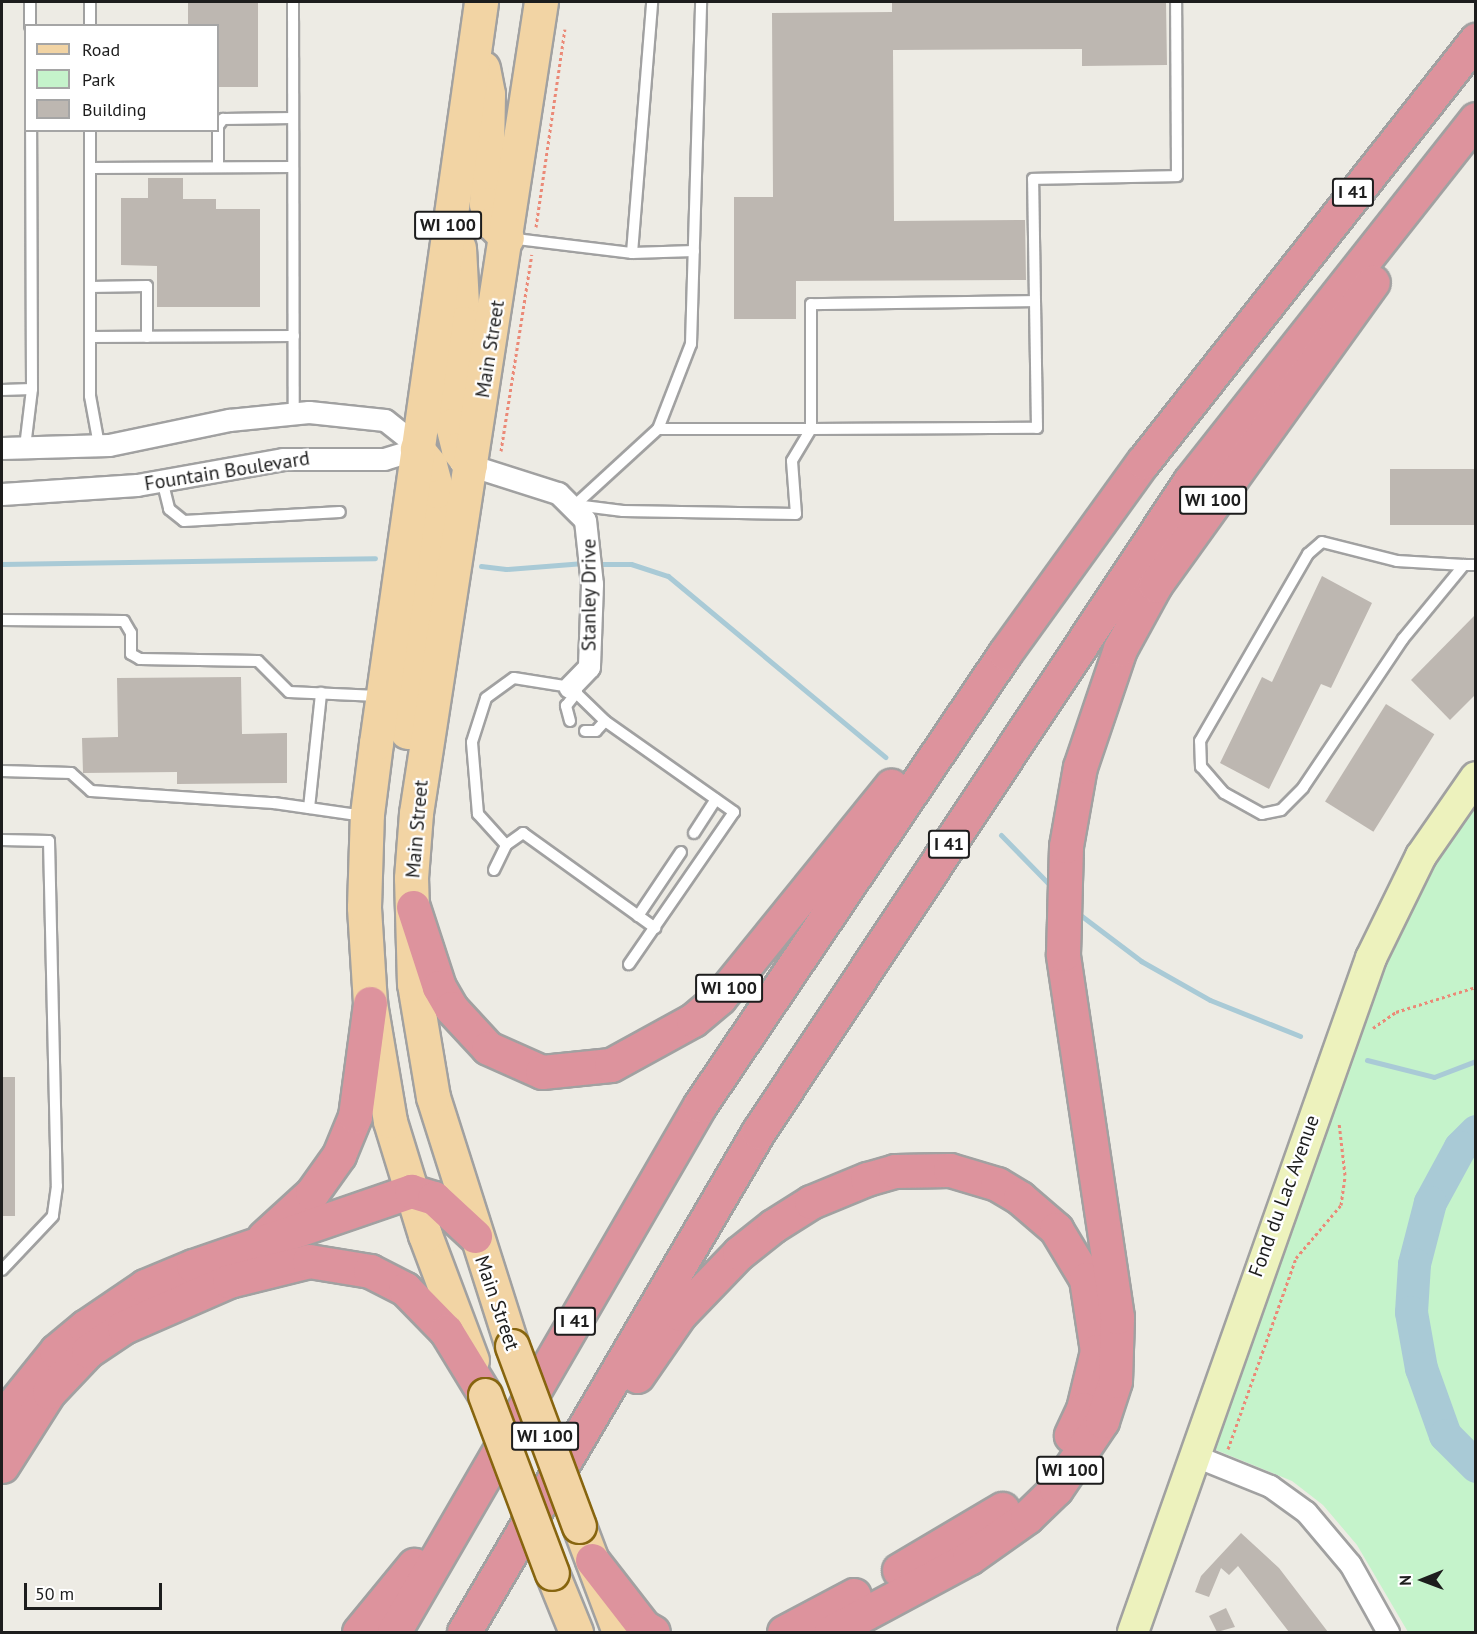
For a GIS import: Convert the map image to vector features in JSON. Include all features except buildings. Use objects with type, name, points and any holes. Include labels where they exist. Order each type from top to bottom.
[{"type":"highway","name":"I 41","points":[[394,1632],[700,1106],[1005,653],[1143,462],[1476,40]]},
{"type":"highway","name":"I 41","points":[[464,1632],[758,1132],[1190,480],[1476,119]]},
{"type":"highway","name":"WI 100","points":[[831,1632],[969,1558],[1027,1517],[1056,1490],[1094,1438],[1112,1396],[1117,1317],[1067,999],[1063,895],[1080,767],[1098,704],[1125,640],[1201,516],[1369,289],[1446,156]]},
{"type":"highway","name":"WI 100","points":[[412,893],[439,987],[451,1008],[488,1048],[542,1072],[611,1065],[693,1020],[741,975],[930,735],[1005,653]]},
{"type":"highway","points":[[254,1246],[312,1193],[339,1155],[355,1116],[370,1003]]},
{"type":"highway","points":[[502,1566],[680,1314],[739,1253],[773,1226],[842,1187],[895,1171],[950,1170],[996,1184],[1056,1229],[1071,1248],[1092,1294],[1097,1351],[1075,1428],[1044,1473],[1013,1502],[784,1632]]},
{"type":"highway","points":[[2,1418],[56,1351],[85,1327],[145,1286],[411,1191],[435,1198],[475,1236]]},
{"type":"highway","points":[[2,1466],[49,1392],[88,1351],[124,1327],[228,1281],[309,1261],[362,1269],[405,1289],[446,1331],[485,1395]]},
{"type":"highway","points":[[359,1632],[476,1490]]},
{"type":"highway","points":[[592,1560],[644,1627],[653,1632]]},
{"type":"main road","name":"WI 100","points":[[482,2],[451,204],[367,817],[364,907],[370,1003],[390,1121],[411,1191],[485,1395],[576,1632]]},
{"type":"main road","name":"Main Street","points":[[541,2],[507,238],[416,813],[412,893],[420,1027],[433,1097],[475,1236],[512,1346],[620,1632]]},
{"type":"main road","points":[[476,34],[488,94],[486,204],[492,223],[507,238]]},
{"type":"main road","points":[[451,204],[462,268],[463,322],[452,425],[459,449],[470,465]]},
{"type":"main road","points":[[412,893],[397,814],[437,491],[430,465],[417,449]]},
{"type":"street","points":[[2,448],[99,445],[229,420],[294,413],[385,420],[417,449],[558,493],[575,505]]},
{"type":"street","name":"Fountain Boulevard","points":[[2,494],[79,492],[283,459],[384,459],[417,449]]},
{"type":"street","name":"Stanley Drive","points":[[574,690],[589,667],[592,584],[591,542],[575,505]]},
{"type":"street","name":"Fond du Lac Avenue","points":[[1133,1632],[1193,1455],[1371,958],[1421,856],[1476,777]]},
{"type":"street","points":[[1193,1455],[1270,1486],[1323,1528],[1350,1564],[1388,1632]]},
{"type":"lane","points":[[30,2],[30,24]]},
{"type":"lane","points":[[90,2],[90,24]]},
{"type":"lane","points":[[293,2],[294,413]]},
{"type":"lane","points":[[633,253],[652,2]]},
{"type":"lane","points":[[575,505],[658,429],[691,344],[700,2]]},
{"type":"lane","points":[[658,429],[1037,428],[1033,179],[1177,176],[1176,2]]},
{"type":"lane","points":[[219,125],[223,119],[293,118]]},
{"type":"lane","points":[[25,447],[32,389],[31,132]]},
{"type":"lane","points":[[90,132],[90,396],[99,445]]},
{"type":"lane","points":[[218,132],[218,167]]},
{"type":"lane","points":[[90,168],[293,166]]},
{"type":"lane","points":[[507,238],[633,253],[694,251]]},
{"type":"lane","points":[[90,287],[147,286],[147,337]]},
{"type":"lane","points":[[575,505],[623,511],[796,514],[792,461],[810,429],[811,304],[1035,301]]},
{"type":"lane","points":[[90,337],[294,336]]},
{"type":"lane","points":[[2,390],[32,389]]},
{"type":"lane","points":[[162,480],[169,509],[184,521],[340,512]]},
{"type":"lane","points":[[1322,542],[1397,561],[1470,565],[1403,639],[1303,788],[1281,810],[1262,814],[1224,793],[1201,767],[1200,741],[1308,554],[1322,542]]},
{"type":"lane","points":[[2,620],[124,621],[131,633],[130,654],[140,659],[258,661],[289,692],[383,697]]},
{"type":"lane","points":[[506,845],[478,814],[472,742],[486,698],[514,678],[574,690],[605,721],[734,812],[629,964]]},
{"type":"lane","points":[[570,721],[566,706],[574,690]]},
{"type":"lane","points":[[309,808],[321,693]]},
{"type":"lane","points":[[585,731],[596,731],[605,721]]},
{"type":"lane","points":[[2,771],[71,773],[91,791],[309,808],[367,817]]},
{"type":"lane","points":[[694,833],[717,799]]},
{"type":"lane","points":[[494,870],[506,845],[522,833],[655,928]]},
{"type":"lane","points":[[2,840],[49,841],[57,1186],[53,1216],[2,1270]]},
{"type":"lane","points":[[638,916],[681,852]]},
{"type":"path","points":[[1372,1030],[1396,1012],[1476,987]]},
{"type":"path","points":[[1223,1466],[1296,1258],[1341,1205],[1345,1175],[1342,1112]]},
{"type":"green space","points":[[1475,799],[1475,1632],[1408,1632],[1357,1545],[1323,1505],[1292,1481],[1211,1448],[1366,1004],[1407,909]]},
{"type":"waterway","points":[[2,564],[375,558]]},
{"type":"waterway","points":[[481,566],[506,569],[584,563]]},
{"type":"waterway","points":[[596,564],[631,564],[668,576],[885,757]]},
{"type":"waterway","points":[[1001,835],[1052,887]]},
{"type":"waterway","points":[[1075,911],[1141,961],[1210,1000],[1300,1036]]},
{"type":"waterway","points":[[1367,1060],[1434,1077],[1476,1061]]},
{"type":"waterway","points":[[1476,1131],[1460,1147],[1430,1202],[1414,1264],[1411,1312],[1421,1368],[1445,1435],[1476,1466]]}]
